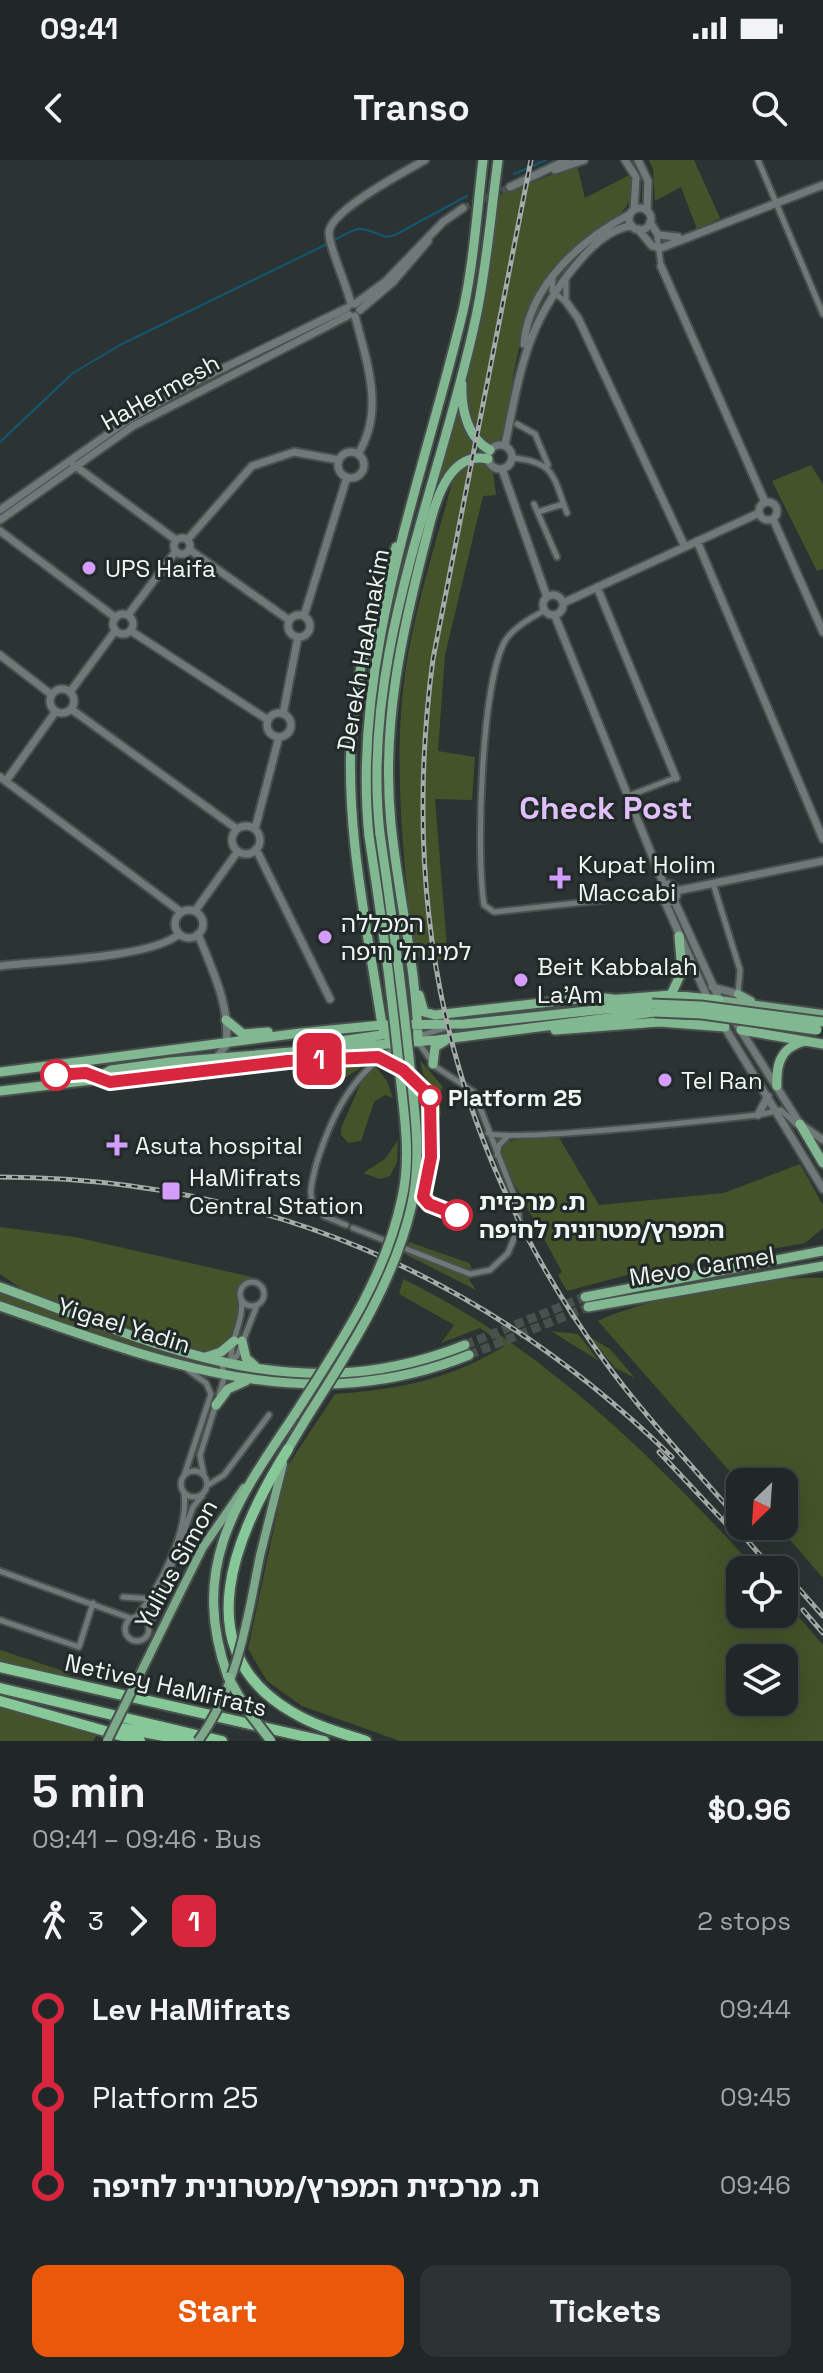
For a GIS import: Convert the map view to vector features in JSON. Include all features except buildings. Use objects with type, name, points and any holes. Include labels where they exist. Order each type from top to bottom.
[{"type":"highway","name":"Derekh HaAmakim","points":[[288,1449],[381,1295],[401,1244],[416,1181],[417,1143],[403,997],[364,774],[367,727],[409,505],[463,310],[483,160]]},
{"type":"highway","name":"Derekh HaAmakim","points":[[271,1741],[247,1710],[228,1677],[217,1647],[212,1615],[215,1566],[233,1516],[371,1290],[393,1233],[405,1179],[407,1143],[375,835],[375,752],[403,586],[467,354],[484,273],[498,160]]},
{"type":"highway","points":[[401,638],[430,523],[443,488],[463,462],[489,455],[478,441],[463,409],[467,354]]},
{"type":"highway","points":[[402,1043],[384,1030],[377,993],[355,832],[350,757],[353,720],[369,636],[409,505]]},
{"type":"highway","points":[[403,586],[401,638],[390,723],[389,799],[413,986],[416,1034]]},
{"type":"highway","points":[[671,995],[682,971],[679,936]]},
{"type":"highway","points":[[413,986],[423,1011],[431,1015],[594,997],[613,999]]},
{"type":"highway","points":[[367,1027],[373,1020],[377,993]]},
{"type":"highway","points":[[547,1016],[569,1007],[613,999],[671,995],[719,1000],[717,1014],[710,1021],[695,1024]]},
{"type":"highway","points":[[0,1091],[92,1080],[111,1070],[309,1049],[402,1043],[416,1034],[465,1024],[547,1016],[701,1006],[823,1022]]},
{"type":"highway","points":[[0,1072],[367,1027],[452,1038],[539,1029],[654,1008],[823,1031]]},
{"type":"highway","points":[[226,1020],[233,1030],[243,1034],[300,1033]]},
{"type":"highway","points":[[539,1029],[566,1031],[659,1022],[725,1027]]},
{"type":"highway","points":[[309,1049],[384,1030],[416,1034]]},
{"type":"highway","points":[[741,1030],[823,1044]]},
{"type":"highway","points":[[433,1064],[436,1045],[452,1038]]},
{"type":"highway","points":[[777,1086],[782,1056],[793,1045],[807,1041]]},
{"type":"highway","points":[[345,1047],[378,1057]]},
{"type":"highway","points":[[800,1124],[823,1163]]},
{"type":"highway","points":[[810,1253],[823,1242]]},
{"type":"highway","name":"Mevo Carmel","points":[[821,1267],[586,1302],[823,1251]]},
{"type":"highway","points":[[0,1278],[25,1296]]},
{"type":"highway","name":"Yigael Yadin","points":[[0,1287],[147,1341],[205,1357],[238,1377],[256,1379]]},
{"type":"highway","name":"Yigael Yadin","points":[[0,1306],[173,1363],[211,1372],[225,1367]]},
{"type":"highway","points":[[205,1357],[221,1352],[238,1341],[246,1358],[262,1369]]},
{"type":"highway","points":[[216,1405],[234,1385],[256,1379],[322,1386],[364,1384],[413,1375],[467,1350],[363,1373],[322,1375],[225,1367]]},
{"type":"highway","points":[[288,1449],[250,1516],[236,1550],[228,1596],[232,1635],[249,1671],[276,1702],[305,1719],[366,1741]]},
{"type":"highway","name":"Netivey HaMifrats","points":[[0,1667],[324,1741]]},
{"type":"highway","name":"Netivey HaMifrats","points":[[0,1688],[222,1741]]},
{"type":"highway","points":[[0,1701],[140,1741]]},
{"type":"highway","points":[[63,1717],[190,1741]]},
{"type":"main road","points":[[738,994],[764,1005]]},
{"type":"main road","points":[[719,1000],[823,1014]]},
{"type":"main road","points":[[725,1027],[737,1006],[751,1004]]},
{"type":"main road","points":[[198,1741],[221,1704],[235,1669],[288,1449]]},
{"type":"main road","name":"Yulius Simon","points":[[107,1741],[218,1523],[268,1455]]},
{"type":"street","points":[[358,454],[373,421],[370,373],[330,239],[331,223],[342,210],[425,160]]},
{"type":"street","points":[[510,187],[567,160]]},
{"type":"street","points":[[538,174],[584,160]]},
{"type":"street","points":[[625,160],[636,177],[632,212],[635,228],[652,246],[765,502],[777,508],[773,519],[823,632]]},
{"type":"street","points":[[638,160],[648,181],[647,211],[661,248],[661,266]]},
{"type":"street","points":[[758,160],[823,314]]},
{"type":"street","points":[[652,246],[661,248],[823,185]]},
{"type":"street","name":"HaHermesh","points":[[0,520],[128,420],[197,381],[353,310],[436,229],[463,208]]},
{"type":"street","points":[[550,470],[539,462],[513,458],[505,445],[530,320],[553,279],[582,243],[632,212],[647,211]]},
{"type":"street","points":[[525,351],[539,316],[593,246],[620,229],[635,228],[650,222]]},
{"type":"street","points":[[655,232],[672,239],[704,231]]},
{"type":"street","points":[[567,276],[567,303]]},
{"type":"street","points":[[553,279],[554,293],[567,303],[578,318],[685,547]]},
{"type":"street","points":[[517,424],[535,434],[567,513]]},
{"type":"street","points":[[505,445],[498,444],[489,455],[492,465],[502,469],[547,597],[544,611]]},
{"type":"street","points":[[72,464],[176,540],[188,539],[252,466],[274,455],[294,452],[339,460]]},
{"type":"street","points":[[349,452],[358,454],[363,461],[361,472],[347,477],[338,468],[339,460],[349,452]]},
{"type":"street","points":[[502,469],[513,458]]},
{"type":"street","name":"HaHermesh","points":[[0,510],[72,464]]},
{"type":"street","points":[[283,714],[298,637],[310,629],[304,616],[347,477]]},
{"type":"street","points":[[563,603],[759,513],[765,502]]},
{"type":"street","points":[[534,504],[557,557]]},
{"type":"street","points":[[537,512],[563,504]]},
{"type":"street","points":[[759,513],[765,519],[773,519]]},
{"type":"street","points":[[0,531],[116,618]]},
{"type":"street","points":[[188,539],[190,550],[289,620]]},
{"type":"street","points":[[116,618],[128,615],[176,551],[176,540]]},
{"type":"street","points":[[697,541],[823,839]]},
{"type":"street","points":[[176,551],[183,554],[190,550]]},
{"type":"street","points":[[597,587],[676,778],[628,796]]},
{"type":"street","points":[[547,597],[556,596],[563,603]]},
{"type":"street","points":[[555,616],[563,603]]},
{"type":"street","points":[[544,611],[555,616],[664,885]]},
{"type":"street","points":[[544,611],[527,620],[506,640],[494,677],[484,755],[483,901],[487,909],[494,912],[659,894]]},
{"type":"street","points":[[128,615],[133,623],[131,631]]},
{"type":"street","points":[[298,637],[289,631],[289,620],[294,615],[304,616]]},
{"type":"street","points":[[70,692],[115,631],[116,618]]},
{"type":"street","points":[[115,631],[122,634],[131,631]]},
{"type":"street","points":[[131,631],[268,720]]},
{"type":"street","points":[[0,655],[52,695]]},
{"type":"street","points":[[56,711],[51,705],[52,695],[59,689],[70,692],[74,700],[71,709]]},
{"type":"street","points":[[195,911],[181,912],[3,779],[56,711],[71,709],[237,829]]},
{"type":"street","points":[[255,829],[246,826],[237,829],[232,840],[238,851],[246,854],[256,849],[260,841],[255,829],[279,737],[290,729],[289,718],[283,714],[276,713],[268,720]]},
{"type":"street","points":[[268,720],[269,731],[279,737]]},
{"type":"street","points":[[256,849],[330,999]]},
{"type":"street","points":[[195,911],[238,851]]},
{"type":"street","points":[[665,902],[675,895],[713,882],[823,861]]},
{"type":"street","points":[[711,986],[719,991],[738,994],[740,970],[713,882]]},
{"type":"street","points":[[659,894],[664,885]]},
{"type":"street","points":[[664,885],[673,886],[719,1000],[800,1124],[823,1140]]},
{"type":"street","points":[[659,894],[707,998],[788,1126],[823,1189]]},
{"type":"street","points":[[195,911],[202,922],[198,934],[220,985],[226,1020],[227,1043],[215,1058]]},
{"type":"street","points":[[181,912],[175,923],[179,934],[187,937],[198,934]]},
{"type":"street","points":[[0,966],[138,950],[167,944],[179,934]]},
{"type":"street","points":[[725,1027],[741,1030]]},
{"type":"street","points":[[353,1228],[458,1271],[476,1273],[490,1270],[508,1253],[520,1219],[516,1199],[474,1092],[433,1064],[416,1034]]},
{"type":"street","points":[[318,1212],[312,1203],[310,1190],[329,1124],[350,1088],[378,1057],[402,1043]]},
{"type":"street","points":[[758,1115],[765,1109],[768,1094]]},
{"type":"street","points":[[488,1132],[507,1136],[758,1115],[778,1110],[787,1113],[813,1146]]},
{"type":"street","points":[[758,1115],[780,1119],[788,1126]]},
{"type":"street","points":[[498,1159],[499,1145],[507,1136]]},
{"type":"street","points":[[324,1216],[346,1225]]},
{"type":"street","points":[[208,1485],[200,1455],[225,1367],[264,1295],[257,1283],[244,1285],[238,1341]]},
{"type":"street","points":[[241,1298],[247,1304],[257,1305]]},
{"type":"street","points":[[0,1571],[130,1618],[137,1616],[151,1600],[160,1586],[181,1522],[184,1493],[181,1485],[211,1394],[201,1377],[173,1363]]},
{"type":"street","points":[[130,1618],[124,1629],[131,1639],[143,1639],[163,1594],[193,1507],[208,1485],[224,1475],[269,1415]]},
{"type":"street","points":[[184,1476],[194,1471],[204,1476]]},
{"type":"street","points":[[184,1493],[190,1497],[202,1496]]},
{"type":"street","points":[[123,1597],[151,1600],[163,1594]]},
{"type":"street","points":[[0,1620],[79,1647],[93,1603]]},
{"type":"street","points":[[137,1616],[145,1619],[149,1628]]},
{"type":"green space","points":[[649,160],[694,160],[720,218],[697,229],[681,187],[655,201],[653,169]]},
{"type":"green space","points":[[577,165],[585,198],[631,174],[629,202],[623,211],[573,249],[544,290],[523,334],[502,437],[488,448],[476,428],[469,406],[468,384],[473,338],[489,270],[497,196]]},
{"type":"green space","points":[[457,405],[474,446],[472,453],[463,457],[449,472],[429,519],[425,518]]},
{"type":"green space","points":[[470,464],[485,464],[493,473],[496,495],[483,496],[445,655],[438,751],[475,757],[472,800],[435,799],[448,959],[426,960],[413,956],[403,837],[400,758],[404,678],[420,599],[453,479]]},
{"type":"green space","points":[[811,465],[823,484],[823,569],[817,571],[772,481]]},
{"type":"green space","points":[[360,1060],[362,1067],[341,1080],[316,1062]]},
{"type":"green space","points":[[420,1060],[443,1087],[439,1095],[441,1115],[435,1116],[433,1088],[423,1074]]},
{"type":"green space","points":[[376,1067],[387,1081],[393,1098],[385,1095],[374,1102],[361,1141],[348,1143],[341,1135],[341,1128],[363,1078]]},
{"type":"green space","points":[[558,1136],[599,1205],[724,1193],[800,1164],[823,1205],[823,1228],[805,1243],[627,1275],[567,1291],[558,1275],[562,1272],[502,1161],[501,1150],[508,1141]]},
{"type":"green space","points":[[398,1140],[397,1162],[390,1176],[380,1179],[363,1173],[385,1159]]},
{"type":"green space","points":[[0,1227],[75,1237],[252,1277],[239,1289],[236,1322],[228,1340],[210,1350],[197,1350],[28,1293],[0,1274]]},
{"type":"green space","points":[[409,1242],[469,1263],[472,1269],[454,1265],[408,1245]]},
{"type":"green space","points":[[406,1251],[468,1278],[476,1290],[405,1254]]},
{"type":"green space","points":[[823,1278],[823,1578],[790,1540],[798,1540],[798,1468],[727,1468],[598,1321],[676,1296],[741,1284]]},
{"type":"green space","points":[[403,1279],[454,1306],[549,1371],[636,1446],[744,1556],[726,1556],[726,1628],[798,1628],[798,1616],[823,1645],[823,1741],[400,1741],[302,1706],[267,1681],[248,1649],[287,1467],[335,1394],[423,1381],[464,1367],[505,1346],[480,1328],[441,1343],[454,1325],[399,1294]]},
{"type":"green space","points":[[0,1292],[220,1367],[177,1361],[113,1342],[0,1301]]},
{"type":"green space","points":[[551,1331],[578,1334],[599,1361]]},
{"type":"green space","points":[[590,1337],[610,1349],[635,1378],[615,1368]]},
{"type":"green space","points":[[0,1650],[72,1674],[60,1676],[0,1662]]},
{"type":"green space","points":[[0,1708],[97,1734],[93,1741],[0,1741]]},
{"type":"waterway","points":[[514,174],[546,160]]},
{"type":"waterway","points":[[333,241],[359,229],[386,237],[395,235],[467,196]]},
{"type":"waterway","points":[[0,442],[73,373],[120,345],[327,244]]},
{"type":"tunnel","points":[[463,208],[510,187]]},
{"type":"tunnel","points":[[465,1345],[585,1297]]},
{"type":"tunnel","points":[[469,1355],[588,1307]]},
{"type":"railway","points":[[531,160],[433,659],[424,754],[424,847],[432,937],[448,1026],[473,1112],[507,1197],[550,1279],[603,1359],[652,1421],[726,1505]]},
{"type":"railway","points":[[0,1177],[96,1182],[189,1196],[278,1218],[364,1249],[446,1289],[525,1337],[600,1393],[672,1457]]},
{"type":"railway","points":[[659,1452],[726,1524]]},
{"type":"railway","points":[[747,1540],[761,1556]]},
{"type":"railway","points":[[798,1588],[823,1616]]},
{"type":"railway","points":[[803,1610],[823,1633]]},
{"type":"bus line","name":"1","points":[[56,1075],[86,1073],[110,1082],[288,1061],[381,1058],[406,1072],[430,1096],[431,1157],[423,1197],[429,1204],[457,1215]]},
{"type":"place","name":"UPS Haifa","points":[[89,568]]},
{"type":"place","name":"Kupat Holim Maccabi","points":[[560,878]]},
{"type":"place","name":"המכללה למינהל חיפה","points":[[325,937]]},
{"type":"place","name":"Beit Kabbalah La'Am","points":[[521,980]]},
{"type":"place","name":"Tel Ran","points":[[665,1080]]},
{"type":"place","name":"Platform 25","points":[[430,1097]]},
{"type":"place","name":"Asuta hospital","points":[[117,1145]]},
{"type":"place","name":"HaMifrats Central Station","points":[[171,1191]]},
{"type":"place","name":"ת. מרכזית המפרץ/מטרונית לחיפה","points":[[457,1215]]},
{"type":"district","name":"Check Post","points":[[606,808]]}]
